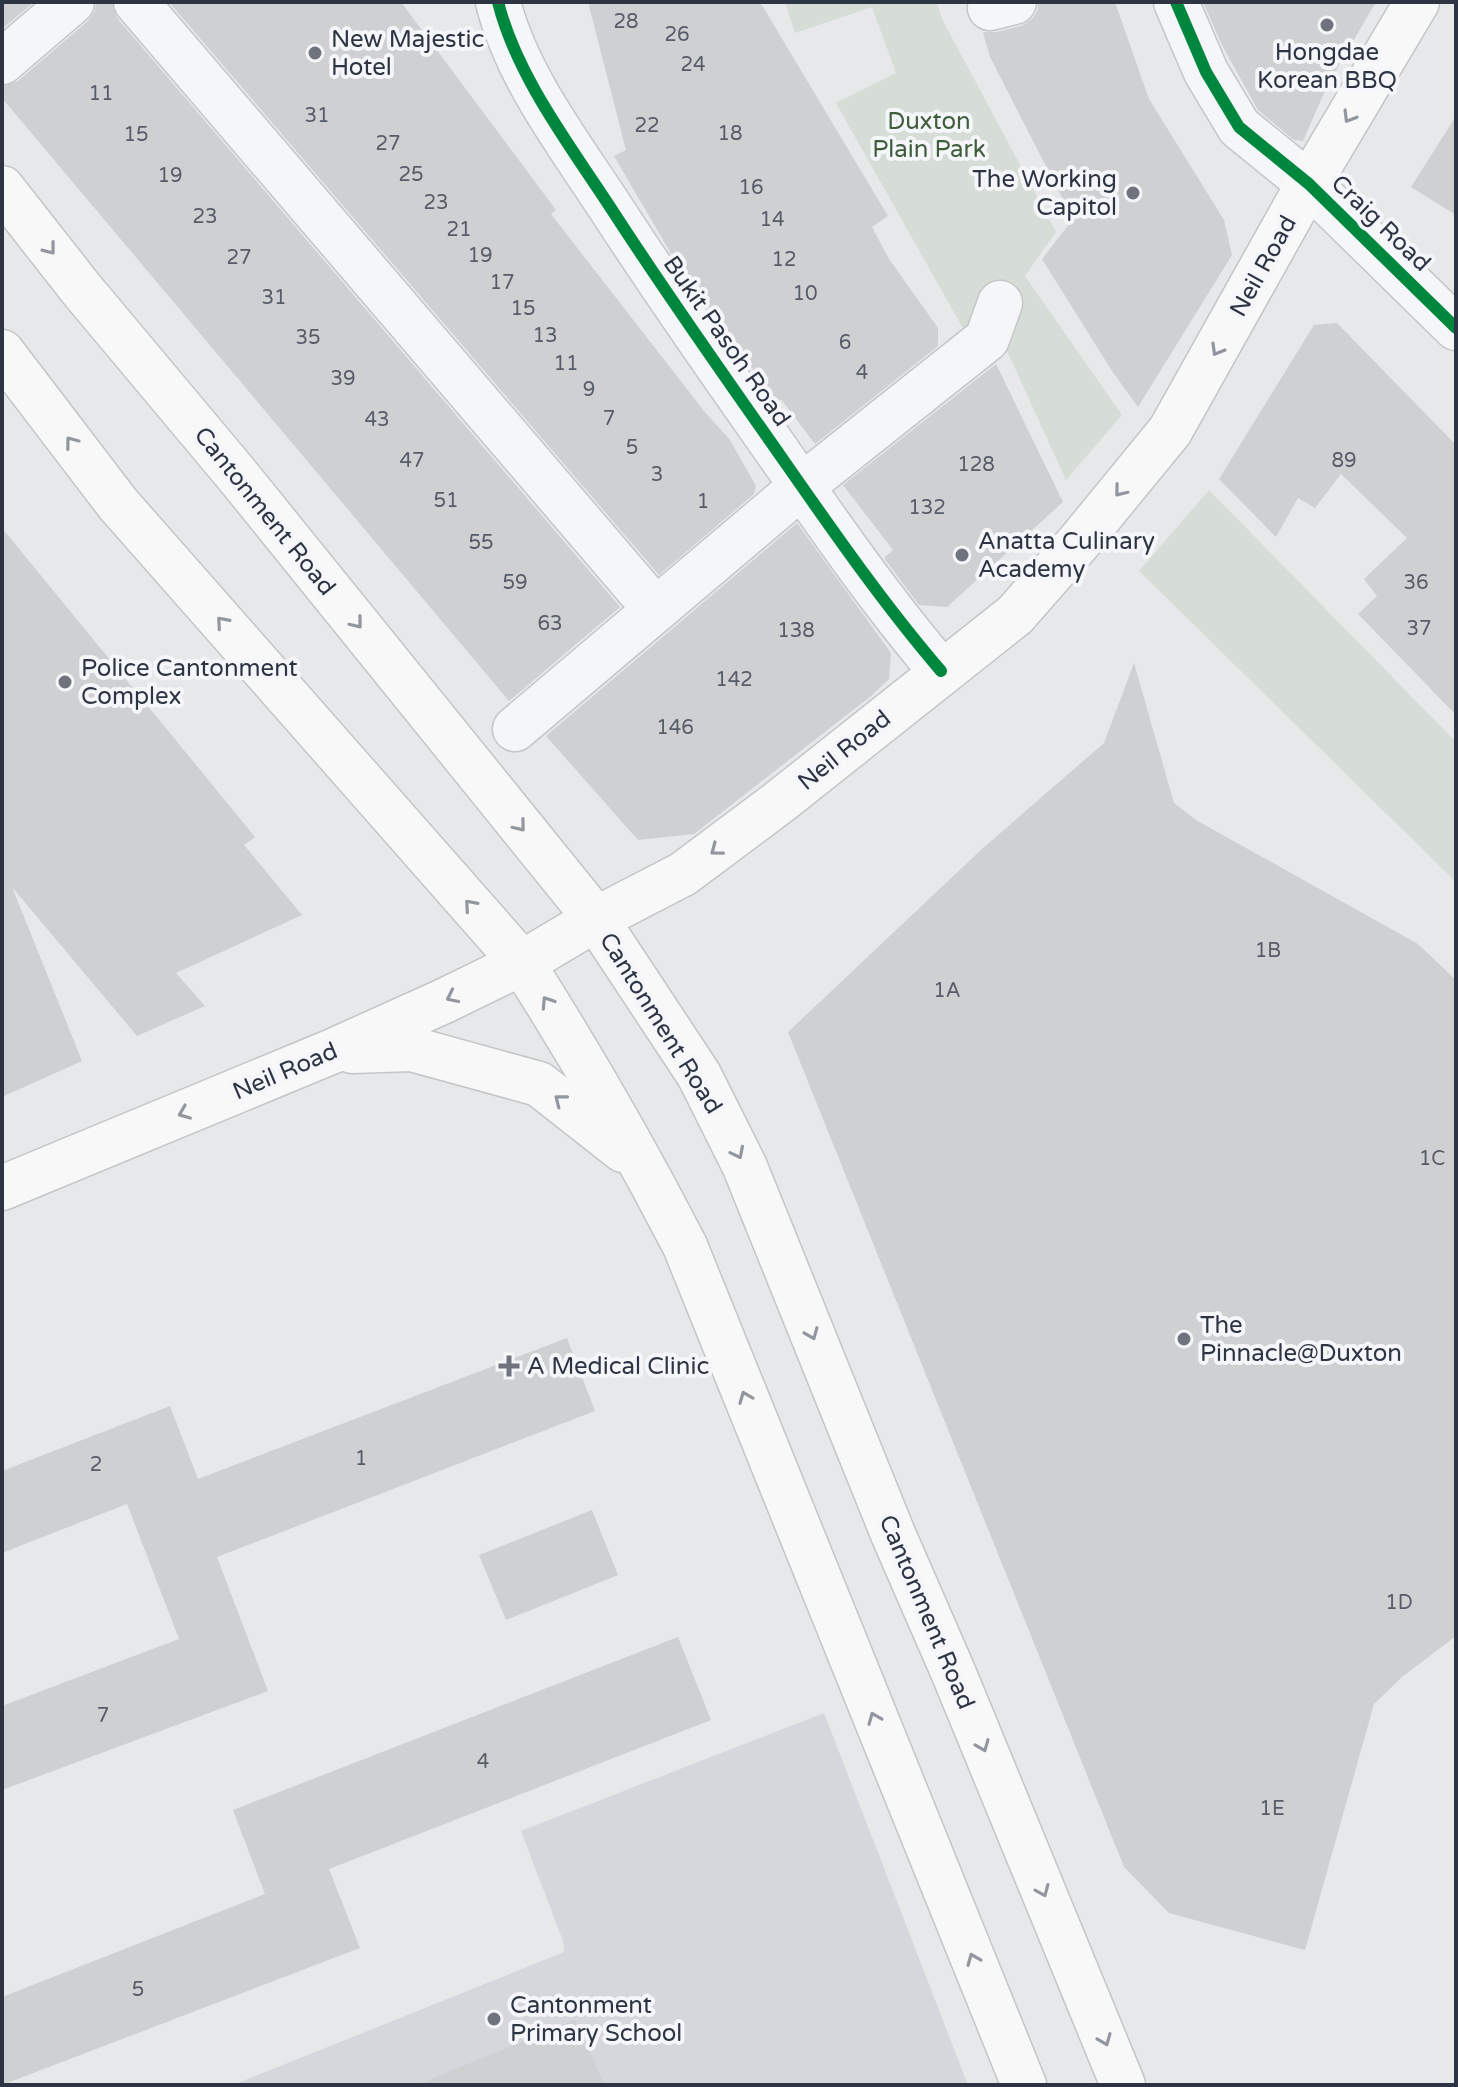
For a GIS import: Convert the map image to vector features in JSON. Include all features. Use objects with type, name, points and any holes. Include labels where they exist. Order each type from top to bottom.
[{"type":"main road","name":"Neil Road","points":[[2,1188],[333,1051],[522,963],[596,919],[683,874],[778,803],[1015,615],[1170,431],[1305,190],[1417,2]]},
{"type":"main road","name":"Cantonment Road","points":[[2,188],[596,919],[699,1075],[745,1167],[1123,2085]]},
{"type":"main road","points":[[2,352],[118,504],[522,963],[564,1029],[685,1246],[1024,2085]]},
{"type":"main road","points":[[333,1051],[412,1049],[539,1084],[643,1166]]},
{"type":"street","points":[[2,62],[72,2]]},
{"type":"street","points":[[136,2],[656,610]]},
{"type":"street","points":[[1176,2],[1206,72],[1239,127],[1305,190]]},
{"type":"street","name":"Bukit Pasoh Road","points":[[496,8],[524,71],[665,291],[802,486],[913,638],[941,671]]},
{"type":"street","name":"Craig Road","points":[[1305,190],[1456,328]]},
{"type":"street","name":"Craig Road","points":[[1305,190],[1456,350]]},
{"type":"street","points":[[515,729],[802,486],[987,339],[1000,303]]},
{"type":"shaded area","points":[[824,1713],[968,2085],[233,2085],[564,1952],[563,1941],[521,1831]]},
{"type":"green space","name":"Duxton Plain Park","points":[[785,2],[937,2],[942,19],[1056,232],[1025,276],[1122,415],[1066,480],[993,320],[969,339],[836,103],[896,73],[872,7],[795,33]]},
{"type":"green space","points":[[1209,490],[1456,742],[1456,882],[1139,571]]},
{"type":"building","points":[[2,2],[34,2],[2,29]]},
{"type":"building","points":[[96,2],[112,2],[117,18],[620,607],[509,701],[2,98],[2,86],[18,81],[88,21],[95,11]]},
{"type":"building","points":[[169,2],[401,2],[556,210],[551,214],[730,440],[756,486],[754,494],[659,575]]},
{"type":"building","points":[[588,2],[760,2],[888,216],[872,227],[889,259],[938,328],[938,346],[815,444],[726,334],[676,262],[614,156],[626,150]]},
{"type":"building","name":"The Working Capitol","points":[[1038,2],[1115,2],[1149,99],[1224,220],[1232,255],[1138,407],[1042,259],[1073,219],[990,57],[983,32],[1021,26],[1032,19],[1038,10]]},
{"type":"building","points":[[1203,2],[1376,2],[1328,84],[1303,141],[1294,140],[1258,110],[1223,47]]},
{"type":"building","points":[[1456,116],[1456,215],[1411,187]]},
{"type":"building","points":[[1337,323],[1456,445],[1456,715],[1358,614],[1377,596],[1364,579],[1407,538],[1341,474],[1315,508],[1298,498],[1276,537],[1219,479],[1314,325]]},
{"type":"building","points":[[996,364],[1063,502],[947,607],[919,605],[884,558],[893,550],[843,485]]},
{"type":"building","points":[[797,523],[891,653],[889,679],[694,834],[638,840],[546,736]]},
{"type":"building","name":"Police Cantonment Complex","points":[[2,528],[255,837],[244,845],[302,915],[176,973],[205,1006],[137,1036],[12,887],[82,1061],[2,1097]]},
{"type":"building","name":"The Pinnacle@Duxton","points":[[1134,663],[1174,803],[1196,820],[1418,944],[1456,980],[1456,1636],[1402,1677],[1374,1704],[1305,1950],[1169,1913],[1124,1867],[788,1032],[983,848],[1104,743]]},
{"type":"building","points":[[567,1338],[595,1411],[217,1557],[268,1691],[2,1790],[2,1706],[179,1639],[127,1504],[2,1553],[2,1471],[170,1406],[198,1479]]},
{"type":"building","points":[[592,1510],[618,1575],[506,1620],[479,1555]]},
{"type":"building","points":[[678,1637],[711,1720],[329,1869],[360,1948],[2,2085],[2,1997],[265,1894],[233,1810]]},
{"type":"building","name":"Cantonment Primary School","points":[[575,2020],[605,2085],[419,2085],[419,2084]]},
{"type":"cycle path","points":[[498,2],[518,58],[564,138],[673,302],[815,505],[876,590],[941,671]]},
{"type":"cycle path","points":[[1176,2],[1206,72],[1239,127],[1309,184],[1456,328]]},
{"type":"place","name":"Hongdae Korean BBQ","points":[[1327,25]]},
{"type":"place","name":"New Majestic Hotel","points":[[315,53]]},
{"type":"place","name":"The Working Capitol","points":[[1133,193]]},
{"type":"place","name":"Anatta Culinary Academy","points":[[962,555]]},
{"type":"place","name":"Police Cantonment Complex","points":[[65,682]]},
{"type":"place","name":"The Pinnacle@Duxton","points":[[1184,1339]]},
{"type":"place","name":"A Medical Clinic","points":[[509,1366]]},
{"type":"place","name":"Cantonment Primary School","points":[[494,2019]]}]
